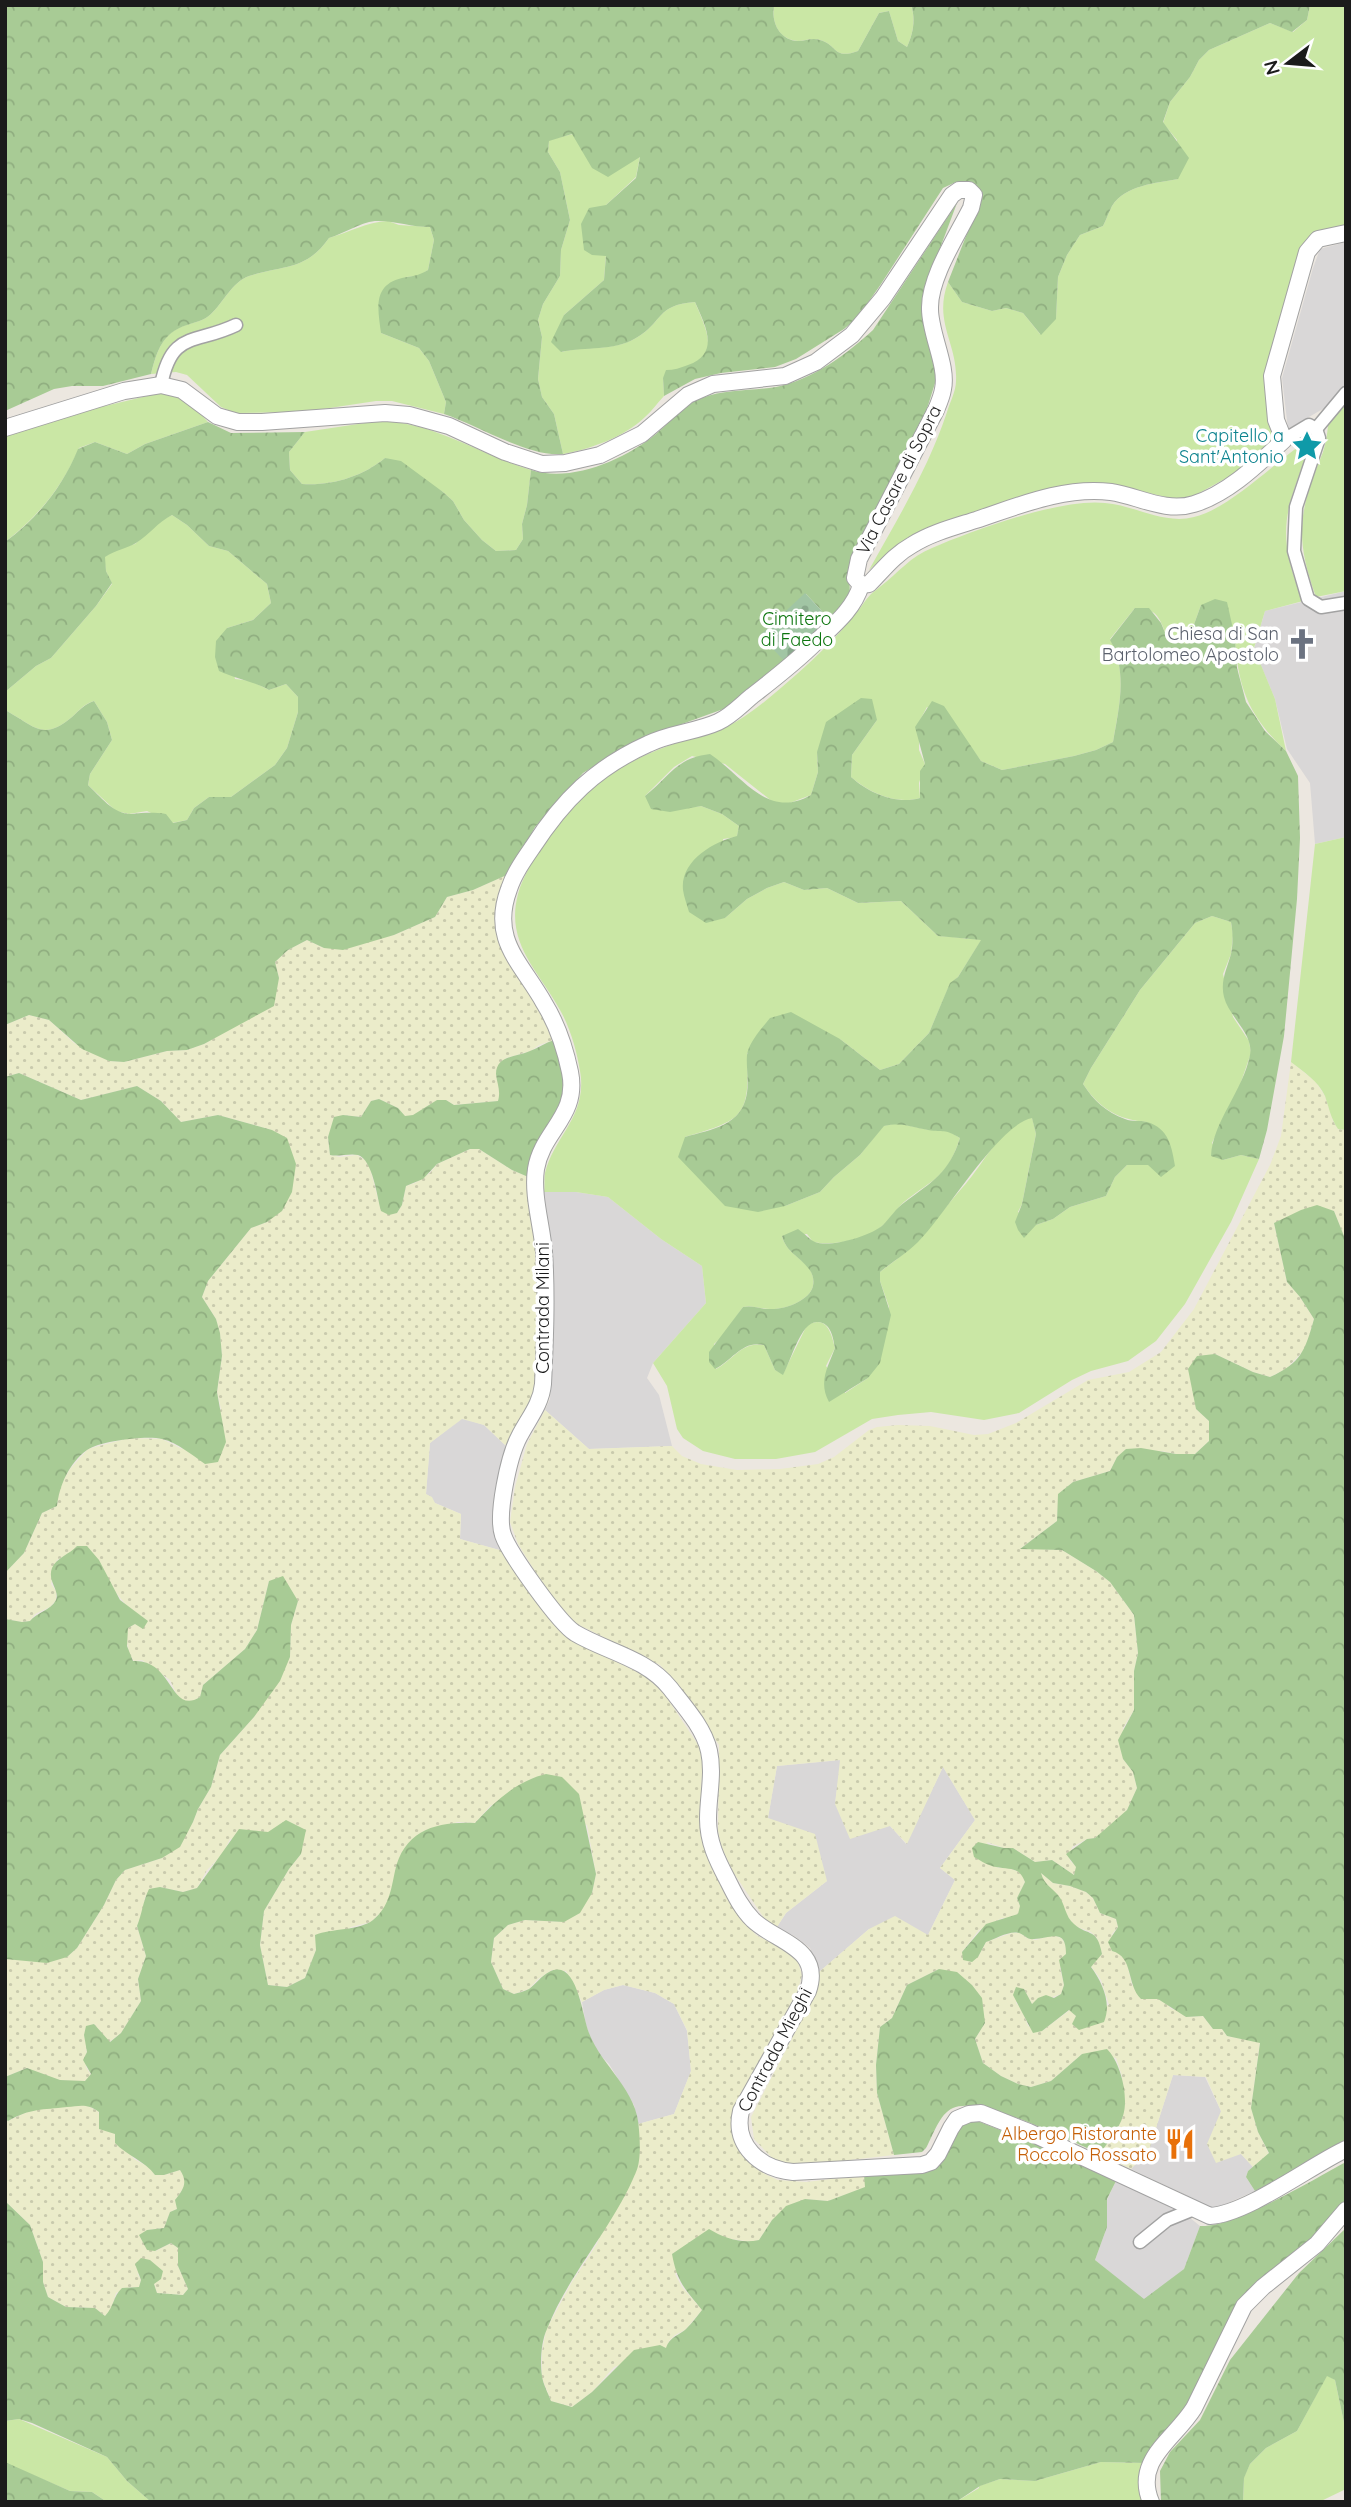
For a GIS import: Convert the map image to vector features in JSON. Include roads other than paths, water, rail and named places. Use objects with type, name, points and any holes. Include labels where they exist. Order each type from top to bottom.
[{"type":"street","name":"Via Casare di Sopra","points":[[162,385],[182,390],[218,416],[238,422],[274,422],[385,413],[409,415],[449,426],[505,452],[541,464],[577,460],[600,454],[642,434],[688,395],[713,383],[785,376],[816,362],[852,335],[883,298],[952,195],[959,190],[969,190],[974,195],[971,208],[932,288],[929,307],[944,387],[936,410],[859,559],[855,578],[861,585]]},
{"type":"street","points":[[1284,440],[1276,420],[1272,376],[1305,257],[1318,239],[1346,233]]},
{"type":"street","points":[[5,428],[124,391],[162,385],[165,365],[172,351],[181,344],[236,325]]},
{"type":"street","points":[[1317,429],[1346,393]]},
{"type":"street","points":[[861,585],[869,584],[888,562],[921,539],[1032,501],[1110,492],[1162,505],[1196,504],[1234,482],[1284,440],[1309,425],[1317,429]]},
{"type":"street","points":[[1317,429],[1319,438],[1296,507],[1294,551],[1308,599],[1321,607],[1346,603]]},
{"type":"street","name":"Contrada Milani","points":[[656,1673],[577,1634],[565,1625],[512,1551],[501,1529],[500,1510],[516,1443],[537,1407],[543,1384],[544,1258],[536,1167],[540,1155],[566,1113],[572,1092],[557,1028],[505,941],[503,910],[513,878],[542,833],[583,783],[596,772],[649,743],[727,717],[797,661],[836,623],[857,598],[861,585]]},
{"type":"street","name":"Contrada Mieghi","points":[[656,1673],[706,1741],[711,1770],[708,1827],[717,1861],[748,1915],[763,1928],[800,1951],[808,1962],[811,1974],[808,1992],[741,2111],[740,2133],[752,2154],[771,2167],[793,2172],[916,2166],[927,2164],[935,2158],[957,2119],[981,2113],[1019,2127],[1207,2216],[1225,2213],[1252,2201],[1346,2149]]},
{"type":"street","points":[[1140,2242],[1167,2220],[1194,2209]]},
{"type":"street","points":[[1151,2502],[1146,2479],[1152,2459],[1194,2408],[1244,2306],[1263,2287],[1317,2244],[1346,2210]]},
{"type":"place","name":"Capitello a Sant'Antonio","points":[[1307,446]]},
{"type":"place","name":"Chiesa di San Bartolomeo Apostolo","points":[[1302,644]]},
{"type":"place","name":"Albergo Ristorante Roccolo Rossato","points":[[1180,2144]]},
{"type":"park label","name":"Cimitero di Faedo","points":[[797,629]]}]
